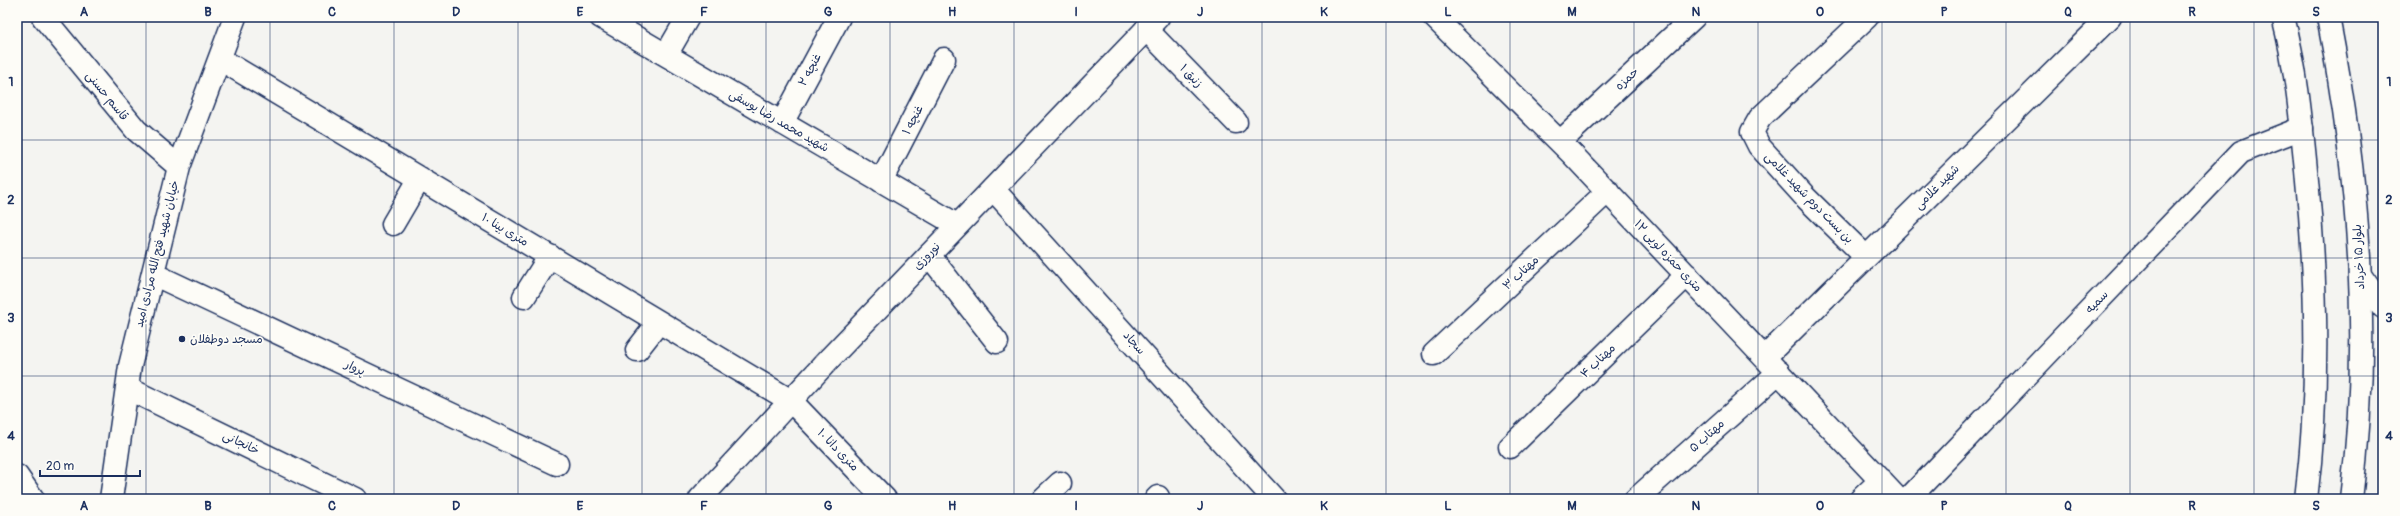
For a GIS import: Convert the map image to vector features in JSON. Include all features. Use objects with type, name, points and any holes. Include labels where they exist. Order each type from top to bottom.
[{"type":"street","name":"قاسم حسنی","points":[[43,17],[136,130],[179,166]]},
{"type":"street","name":"خیابان شهید فتح الله مرادی امید","points":[[111,499],[130,366],[179,166],[236,17]]},
{"type":"street","name":"شهید محمد رضا یوسفی","points":[[600,17],[957,225]]},
{"type":"street","points":[[666,55],[688,17]]},
{"type":"street","name":"غنچه ۲","points":[[782,123],[839,17]]},
{"type":"street","name":"۱۲ متری حمزه لویی","points":[[1434,17],[1608,191],[1898,499]]},
{"type":"street","name":"حمزه","points":[[1560,142],[1694,17]]},
{"type":"street","name":"بن بست دوم شهید غلامی","points":[[1866,257],[1805,197],[1759,146],[1752,132],[1760,118],[1867,17]]},
{"type":"street","name":"شهید غلامی","points":[[1772,365],[1866,257],[2110,17]]},
{"type":"street","points":[[2283,17],[2302,128],[2312,223],[2316,333],[2313,444],[2306,499]]},
{"type":"street","name":"بلوار ۱۵ خرداد","points":[[2328,17],[2345,106],[2357,203],[2363,324],[2358,443],[2351,499]]},
{"type":"street","name":"زنبق ۱","points":[[1152,23],[1236,122]]},
{"type":"street","name":"نوروزی","points":[[700,499],[790,400],[1152,23]]},
{"type":"street","name":"۱۰ متری بینا","points":[[220,59],[790,400]]},
{"type":"street","name":"غنچه ۱","points":[[881,181],[944,59]]},
{"type":"street","name":"سمیه","points":[[1908,499],[2241,152],[2302,128]]},
{"type":"street","points":[[393,224],[420,178]]},
{"type":"street","name":"سجاد","points":[[993,189],[1274,499]]},
{"type":"street","name":"مهتاب ۳","points":[[1434,354],[1608,191]]},
{"type":"street","points":[[929,255],[997,342]]},
{"type":"street","points":[[524,297],[550,256]]},
{"type":"street","name":"پروار","points":[[153,274],[557,464]]},
{"type":"street","name":"مهتاب ۴","points":[[1510,447],[1687,275]]},
{"type":"street","points":[[2360,276],[2383,307]]},
{"type":"street","points":[[637,350],[659,322]]},
{"type":"street","name":"مهتاب ۵","points":[[1636,499],[1772,365]]},
{"type":"street","name":"خانجانی","points":[[127,388],[355,499]]},
{"type":"street","name":"۱۰ متری دانا","points":[[790,400],[885,499]]},
{"type":"street","points":[[17,476],[33,499]]},
{"type":"street","points":[[1861,499],[1881,480]]},
{"type":"street","points":[[1042,499],[1060,482]]},
{"type":"place","name":"مسجد دوطفلان","points":[[182,339]]}]
